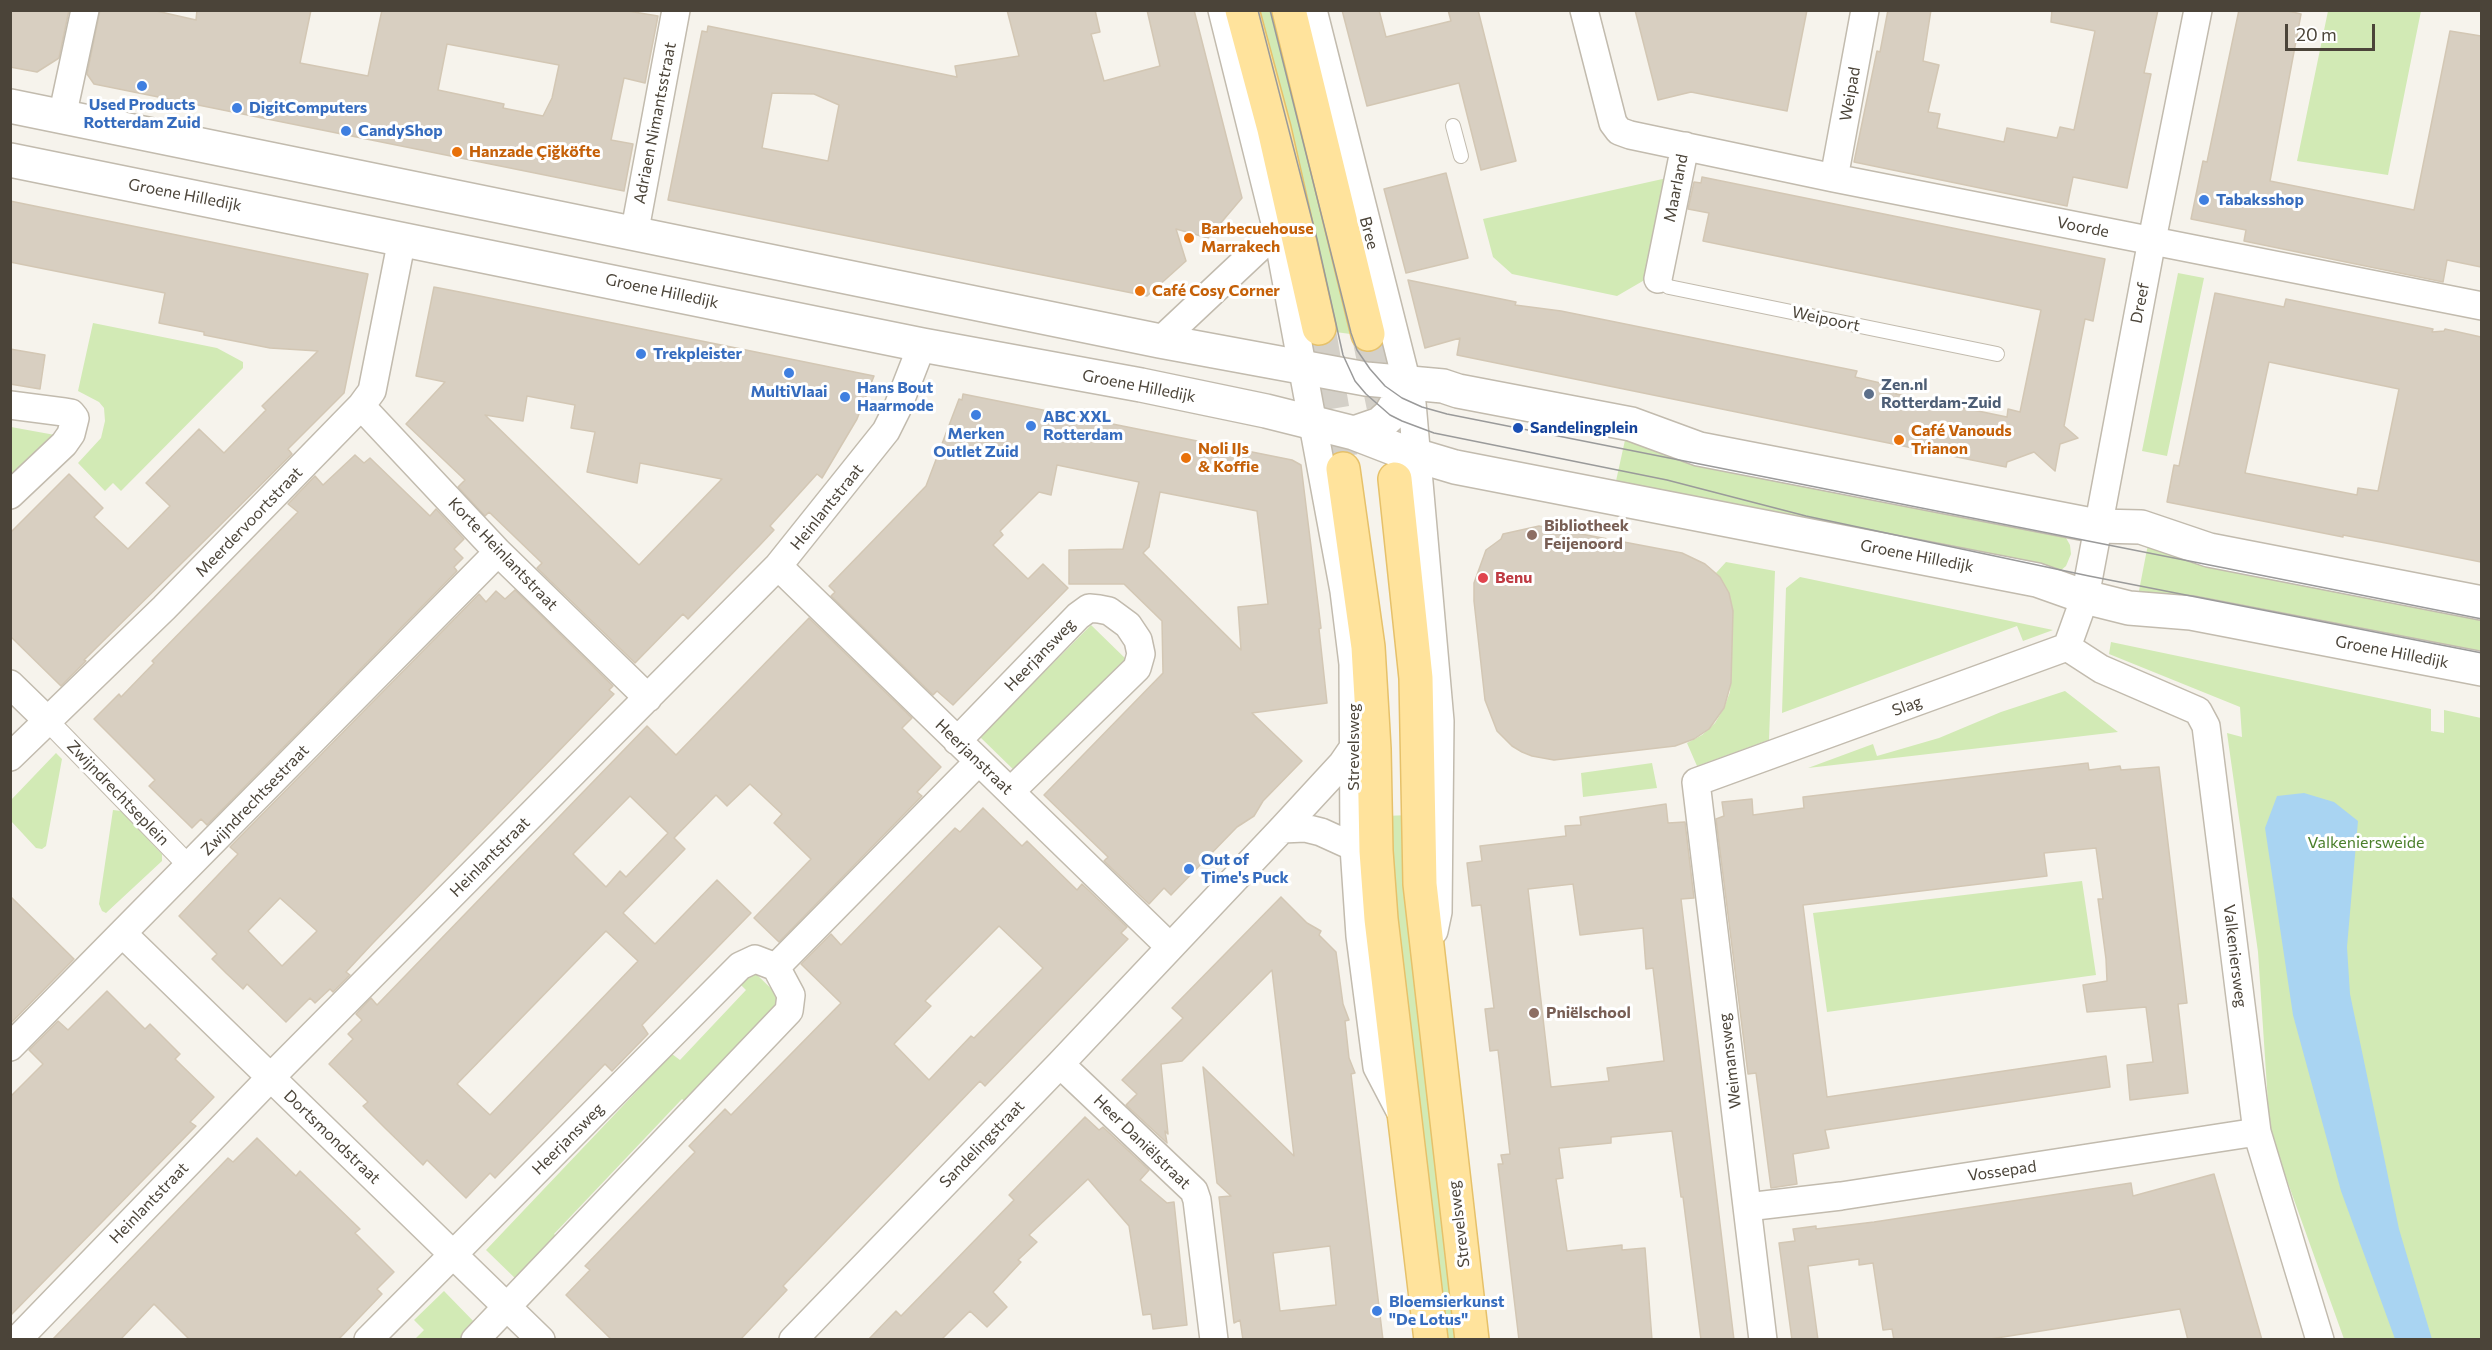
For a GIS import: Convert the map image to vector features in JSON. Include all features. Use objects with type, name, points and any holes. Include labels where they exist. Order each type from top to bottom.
[{"type":"main road","points":[[1242,10],[1277,141],[1319,327]]},
{"type":"main road","name":"Bree","points":[[1288,10],[1368,334]]},
{"type":"main road","name":"Strevelsweg","points":[[1344,469],[1368,647],[1373,726],[1377,874],[1431,1340]]},
{"type":"main road","name":"Strevelsweg","points":[[1395,479],[1416,678],[1420,884],[1472,1340]]},
{"type":"street","points":[[62,117],[85,10]]},
{"type":"street","name":"Adriaen Nimantsstraat","points":[[634,235],[676,10]]},
{"type":"street","points":[[1222,10],[1277,231],[1303,368]]},
{"type":"street","name":"Bree","points":[[1313,10],[1408,383],[1418,456]]},
{"type":"street","name":"Maarland","points":[[1584,10],[1613,123],[1619,131],[1685,146],[1658,279]]},
{"type":"street","name":"Weipad","points":[[1834,178],[1865,10]]},
{"type":"street","name":"Dreef","points":[[2085,597],[2198,10]]},
{"type":"street","points":[[10,106],[634,235],[1160,340],[1272,360],[1303,368],[1366,379],[1443,386],[1458,391],[1631,424],[1700,449],[2097,526],[2142,527],[2209,549],[2481,603]]},
{"type":"street","name":"Voorde","points":[[1685,146],[1834,178],[2481,306]]},
{"type":"street","name":"Groene Hilledijk","points":[[10,160],[922,345],[1141,385],[1354,432],[1455,467],[2037,580],[2085,597],[2130,608],[2191,613],[2481,669]]},
{"type":"street","points":[[1160,340],[1277,231]]},
{"type":"street","name":"Meerdervoortstraat","points":[[10,757],[164,608],[362,406],[372,391],[402,239]]},
{"type":"street","name":"Heinlantstraat","points":[[17,1340],[271,1077],[778,566],[886,431],[922,345]]},
{"type":"street","name":"Strevelsweg","points":[[1303,368],[1344,591],[1353,664],[1354,847],[1360,936],[1377,1067],[1405,1121]]},
{"type":"street","points":[[1313,422],[1317,402],[1329,386],[1366,379]]},
{"type":"street","points":[[1354,432],[1380,423],[1390,415],[1408,383]]},
{"type":"street","points":[[10,405],[71,413],[75,418],[71,434],[64,444],[10,495]]},
{"type":"street","name":"Korte Heinlantstraat","points":[[362,406],[498,552],[648,698]]},
{"type":"street","name":"Strevelsweg","points":[[1418,456],[1421,519],[1440,721],[1438,912],[1429,965]]},
{"type":"street","name":"Zwijndrechtsestraat","points":[[10,1047],[190,867],[498,552]]},
{"type":"street","name":"Heerjanstraat","points":[[778,566],[1170,947]]},
{"type":"street","points":[[2067,648],[2085,597]]},
{"type":"street","name":"Heerjansweg","points":[[957,741],[1078,616],[1089,608],[1109,611],[1128,625],[1138,640],[1142,654],[1137,669],[1011,791]]},
{"type":"street","name":"Slag","points":[[1696,782],[2067,648]]},
{"type":"street","name":"Valkeniersweg","points":[[2067,648],[2102,669],[2198,711],[2206,726],[2257,1132],[2320,1340]]},
{"type":"street","points":[[10,684],[47,720]]},
{"type":"street","name":"Zwijndrechtseplein","points":[[47,720],[190,867]]},
{"type":"street","points":[[1170,947],[1342,764],[1353,748]]},
{"type":"street","points":[[475,1340],[789,1011],[791,995],[776,967],[978,762]]},
{"type":"street","name":"Weimansweg","points":[[1696,782],[1763,1340]]},
{"type":"street","points":[[1282,829],[1305,828],[1321,832],[1354,847]]},
{"type":"street","name":"Dortsmondstraat","points":[[123,934],[541,1340]]},
{"type":"street","name":"Sandelingstraat","points":[[793,1340],[1170,947]]},
{"type":"street","name":"Heerjansweg","points":[[368,1340],[740,966],[755,959],[776,967]]},
{"type":"street","name":"Heer Daniëlstraat","points":[[1060,1064],[1194,1191],[1214,1340]]},
{"type":"street","name":"Vossepad","points":[[1747,1207],[1841,1196],[2257,1132]]},
{"type":"lane","points":[[1453,126],[1461,156]]},
{"type":"lane","name":"Weipoort","points":[[1658,279],[1670,287],[1997,354]]},
{"type":"green space","points":[[1251,11],[1278,11],[1358,335],[1328,331]]},
{"type":"green space","points":[[2328,11],[2421,11],[2388,175],[2297,161]]},
{"type":"green space","points":[[1667,178],[1648,278],[1617,296],[1512,274],[1493,257],[1483,219]]},
{"type":"green space","points":[[2178,273],[2204,278],[2167,456],[2142,451]]},
{"type":"green space","points":[[93,323],[217,348],[243,362],[243,368],[121,491],[113,483],[105,491],[78,463],[101,438],[105,421],[104,408],[99,402],[78,391]]},
{"type":"green space","points":[[11,427],[55,435],[11,479]]},
{"type":"green space","points":[[1627,431],[2062,531],[2070,545],[2071,554],[2066,566],[2053,577],[1614,490]]},
{"type":"green space","points":[[2149,539],[2481,611],[2481,661],[2137,601]]},
{"type":"green space","points":[[1726,562],[1775,571],[1769,740],[1697,766],[1687,743],[1702,735],[1715,723],[1730,692],[1733,611],[1729,593],[1716,573]]},
{"type":"green space","points":[[1800,577],[2053,630],[2023,641],[2017,626],[1782,713],[1786,588]]},
{"type":"green space","points":[[1091,625],[1129,662],[1019,775],[980,737]]},
{"type":"green space","name":"Valkeniersweide","points":[[2111,642],[2431,709],[2431,731],[2444,733],[2444,710],[2481,718],[2481,1339],[2344,1339],[2270,1133],[2258,952],[2227,733],[2242,737],[2240,707],[2109,654]]},
{"type":"green space","points":[[2065,691],[2118,732],[1808,768],[1873,744],[1877,756],[1939,738],[2001,712]]},
{"type":"green space","points":[[56,753],[62,759],[46,846],[42,849],[36,848],[11,821],[11,800]]},
{"type":"green space","points":[[1652,763],[1657,788],[1583,797],[1581,773]]},
{"type":"green space","points":[[113,810],[121,811],[162,854],[162,861],[106,913],[102,911],[99,904]]},
{"type":"green space","points":[[1410,815],[1460,1339],[1442,1339],[1384,816]]},
{"type":"green space","points":[[2082,881],[2096,975],[1827,1012],[1813,913]]},
{"type":"green space","points":[[752,970],[785,1002],[688,1104],[682,1099],[554,1234],[561,1240],[520,1283],[486,1250],[672,1054],[680,1060],[746,990],[739,983]]},
{"type":"green space","points":[[444,1291],[479,1327],[466,1339],[414,1340],[424,1330],[414,1320]]},
{"type":"water","points":[[2304,793],[2334,802],[2358,821],[2347,947],[2350,994],[2399,1229],[2432,1339],[2395,1339],[2341,1191],[2293,1015],[2265,828],[2277,796]]},
{"type":"building","points":[[10,10],[69,10],[59,58],[37,72],[10,67]]},
{"type":"building","points":[[100,10],[152,10],[196,20],[197,10],[311,10],[300,63],[368,76],[382,10],[622,10],[658,16],[645,83],[624,78],[611,140],[633,144],[624,191],[94,84],[87,74]],"holes":[[[447,44],[559,65],[552,98],[543,116],[503,108],[504,104],[438,90]]]},
{"type":"building","points":[[1007,10],[1095,10],[1100,32],[1091,34],[1104,81],[1160,66],[1147,10],[1194,10],[1242,198],[1208,238],[1176,229],[1186,261],[1147,296],[668,200],[702,31],[707,32],[708,26],[957,77],[955,66],[1019,56]],"holes":[[[772,93],[814,94],[839,105],[828,161],[762,148]]]},
{"type":"building","points":[[1342,10],[1379,10],[1386,37],[1451,21],[1448,10],[1478,10],[1516,161],[1481,170],[1459,83],[1367,106]]},
{"type":"building","points":[[1635,10],[1807,10],[1787,111],[1691,92],[1658,100]]},
{"type":"building","points":[[1888,10],[1931,10],[1923,61],[1939,65],[1928,112],[1940,114],[1937,128],[2004,142],[2007,128],[2057,138],[2060,127],[2074,130],[2095,31],[2051,22],[2052,10],[2158,10],[2144,73],[2151,74],[2127,188],[2073,177],[2067,206],[1854,162]]},
{"type":"building","points":[[2239,10],[2284,10],[2301,14],[2270,181],[2414,210],[2450,31],[2481,36],[2481,267],[2447,260],[2443,282],[2244,241],[2246,230],[2191,219],[2203,161],[2207,162]]},
{"type":"building","points":[[1446,173],[1468,258],[1406,273],[1384,189]]},
{"type":"building","points":[[1702,177],[2105,259],[2093,321],[2085,319],[2064,426],[2078,438],[2060,444],[2055,471],[2034,452],[2007,462],[2006,467],[1457,355],[1460,338],[1425,348],[1408,280],[1516,302],[1515,305],[1561,311],[1857,371],[1855,377],[1897,387],[1896,394],[2007,417],[2008,409],[2020,412],[2041,310],[1703,241],[1709,213],[1688,209],[1694,182],[1701,183]]},
{"type":"building","points":[[10,201],[368,274],[344,393],[288,449],[292,454],[84,660],[86,661],[61,686],[10,636],[10,533],[69,474],[103,508],[94,517],[128,549],[170,506],[146,483],[199,429],[224,453],[266,410],[262,406],[318,351],[270,348],[204,335],[204,332],[159,323],[165,293],[10,262]]},
{"type":"building","points":[[434,287],[874,376],[857,419],[822,478],[817,474],[770,526],[774,530],[759,546],[688,619],[683,614],[635,663],[537,568],[542,563],[489,512],[485,516],[458,487],[465,480],[406,424],[445,382],[416,376]],"holes":[[[527,396],[575,405],[571,428],[595,432],[587,472],[637,483],[640,463],[722,479],[639,565],[485,415],[523,421]]]},
{"type":"building","points":[[2215,293],[2284,307],[2286,299],[2433,329],[2432,332],[2445,329],[2481,337],[2481,562],[2167,502],[2174,465],[2179,466]],"holes":[[[2269,362],[2399,389],[2378,491],[2358,488],[2357,495],[2245,473]]]},
{"type":"building","points":[[10,349],[45,355],[40,389],[10,384]]},
{"type":"building","points":[[963,394],[1292,460],[1301,465],[1321,628],[1319,629],[1327,703],[1252,713],[1302,761],[1263,801],[1254,816],[1237,827],[1171,895],[1164,888],[1149,904],[1104,861],[1108,857],[1044,795],[1163,673],[1162,621],[1124,584],[1069,584],[1069,550],[1123,549],[1139,482],[1057,465],[1051,495],[1039,492],[1000,531],[1003,535],[993,545],[1028,579],[1043,564],[1068,588],[953,705],[937,691],[933,695],[831,596],[835,592],[829,586],[926,486],[959,399],[962,400]],"holes":[[[1160,492],[1257,511],[1268,604],[1238,607],[1241,650],[1143,553],[1149,547]]]},
{"type":"building","points":[[355,455],[364,463],[370,458],[430,516],[436,509],[464,539],[454,549],[463,558],[454,567],[457,571],[207,825],[201,819],[192,828],[149,786],[155,780],[94,719],[119,694],[121,697],[154,663],[152,661],[298,512],[288,504],[315,476],[323,485]]},
{"type":"building","points":[[1539,526],[1682,553],[1705,564],[1720,577],[1729,593],[1733,611],[1731,683],[1724,708],[1709,729],[1694,739],[1675,746],[1554,760],[1522,752],[1512,746],[1497,731],[1485,700],[1474,583],[1486,550],[1501,539],[1503,534]]},
{"type":"building","points":[[515,590],[613,686],[609,690],[614,694],[373,943],[346,972],[350,975],[333,992],[330,989],[315,1003],[310,998],[286,1022],[247,984],[243,989],[226,973],[212,959],[217,954],[179,916],[238,854],[230,847],[479,594],[486,602],[496,591],[505,599]],"holes":[[[280,898],[317,931],[282,966],[248,931]]]},
{"type":"building","points":[[809,618],[912,718],[902,728],[941,767],[917,792],[922,796],[779,942],[754,918],[811,859],[774,823],[782,814],[750,784],[727,806],[716,795],[674,838],[685,849],[623,913],[655,944],[717,880],[751,913],[642,1025],[648,1034],[612,1071],[605,1064],[495,1178],[490,1173],[466,1198],[427,1160],[423,1165],[385,1128],[363,1106],[368,1102],[329,1064],[353,1039],[348,1034],[362,1020],[356,1014],[371,998],[377,1005],[647,726],[676,755]],"holes":[[[630,796],[668,833],[626,877],[620,871],[606,887],[573,854]],[[606,931],[638,961],[490,1115],[457,1084]]]},
{"type":"building","points":[[2088,763],[2089,770],[2120,766],[2121,770],[2159,767],[2187,1003],[2178,1004],[2188,1093],[2130,1100],[2127,1065],[2153,1062],[2146,1007],[2087,1012],[2083,985],[2107,981],[2098,899],[2103,899],[2096,848],[2044,853],[2047,876],[1803,905],[1827,1097],[2106,1056],[2110,1087],[1825,1130],[1829,1148],[1793,1154],[1797,1184],[1771,1188],[1756,1073],[1748,1074],[1716,819],[1724,816],[1722,802],[1752,799],[1753,815],[1804,808],[1803,797]]},
{"type":"building","points":[[1666,804],[1668,823],[1685,822],[1694,898],[1681,899],[1734,1340],[1701,1340],[1683,1197],[1681,1197],[1672,1131],[1611,1137],[1611,1143],[1559,1148],[1563,1178],[1556,1179],[1567,1251],[1622,1245],[1622,1250],[1645,1248],[1652,1340],[1519,1340],[1498,1164],[1503,1164],[1501,1155],[1510,1154],[1498,1050],[1490,1051],[1485,1009],[1494,1008],[1481,905],[1472,906],[1467,863],[1482,861],[1480,846],[1566,836],[1565,826],[1581,825],[1580,817]],"holes":[[[1573,884],[1580,935],[1643,928],[1646,969],[1653,968],[1664,1061],[1607,1068],[1609,1081],[1551,1087],[1528,889]]]},
{"type":"building","points":[[983,808],[1022,846],[1027,841],[1077,890],[1082,884],[1127,927],[1121,933],[1128,939],[985,1086],[980,1081],[783,1286],[787,1290],[740,1340],[612,1340],[566,1295],[590,1270],[585,1266],[695,1152],[689,1146],[725,1109],[731,1115],[841,1003],[801,964],[831,934],[841,945],[955,828],[960,832]],"holes":[[[999,926],[1043,968],[974,1038],[971,1036],[929,1080],[894,1044],[931,1006],[925,1001]]]},
{"type":"building","points":[[10,896],[74,959],[10,1024]]},
{"type":"building","points":[[1281,897],[1307,923],[1321,931],[1319,935],[1336,952],[1343,1004],[1349,1020],[1345,1021],[1349,1058],[1355,1073],[1351,1074],[1383,1340],[1243,1340],[1240,1320],[1234,1323],[1219,1197],[1231,1196],[1217,1183],[1203,1067],[1294,1156],[1272,970],[1182,1061],[1161,1064],[1167,1143],[1126,1105],[1137,1094],[1122,1080],[1183,1018],[1172,1008]],"holes":[[[1330,1246],[1336,1305],[1280,1311],[1273,1253]]]},
{"type":"building","points":[[107,991],[145,1029],[150,1024],[180,1054],[175,1059],[214,1097],[190,1122],[196,1126],[10,1316],[10,1097],[43,1064],[29,1050],[58,1021],[68,1030]]},
{"type":"building","points":[[1085,1117],[1099,1130],[1103,1127],[1149,1170],[1140,1180],[1167,1203],[1174,1202],[1187,1325],[1153,1329],[1151,1314],[1143,1315],[1129,1226],[1088,1179],[1029,1235],[1037,1242],[1018,1260],[1021,1262],[993,1292],[1007,1307],[987,1327],[970,1311],[941,1340],[868,1340],[896,1311],[901,1316],[944,1272],[1014,1200],[1009,1195]]},
{"type":"building","points":[[257,1138],[296,1176],[300,1171],[360,1229],[355,1233],[394,1272],[377,1289],[382,1294],[338,1340],[190,1340],[154,1304],[120,1340],[52,1340],[228,1158],[233,1162]]},
{"type":"building","points":[[2214,1174],[2262,1340],[2188,1340],[2180,1309],[1984,1340],[1894,1340],[1892,1329],[1883,1330],[1873,1263],[1859,1265],[1859,1259],[1808,1266],[1818,1340],[1792,1340],[1779,1243],[1795,1241],[1793,1229],[1816,1226],[1816,1229],[1874,1222],[2131,1183],[2133,1196]]},
{"type":"tunnel","points":[[1319,328],[1343,469]]},
{"type":"tunnel","points":[[1368,334],[1383,406]]},
{"type":"tram line","points":[[1258,10],[1317,239],[1343,355],[1355,381],[1390,415],[1434,433],[1667,480],[1806,516],[2089,576],[2482,653]]},
{"type":"tram line","points":[[1270,10],[1351,333],[1357,350],[1370,369],[1385,386],[1402,398],[1447,414],[2482,619]]},
{"type":"place","name":"Used Products Rotterdam Zuid","points":[[142,86]]},
{"type":"place","name":"DigitComputers","points":[[237,108]]},
{"type":"place","name":"CandyShop","points":[[346,131]]},
{"type":"place","name":"Hanzade Çiğköfte","points":[[457,152]]},
{"type":"place","name":"Tabaksshop","points":[[2204,200]]},
{"type":"place","name":"Barbecuehouse Marrakech","points":[[1189,238]]},
{"type":"place","name":"Café Cosy Corner","points":[[1140,291]]},
{"type":"place","name":"Trekpleister","points":[[641,354]]},
{"type":"place","name":"MultiVlaai","points":[[789,373]]},
{"type":"place","name":"Zen.nl Rotterdam-Zuid","points":[[1869,394]]},
{"type":"place","name":"Hans Bout Haarmode","points":[[845,397]]},
{"type":"place","name":"Merken Outlet Zuid","points":[[976,415]]},
{"type":"place","name":"ABC XXL Rotterdam","points":[[1031,426]]},
{"type":"place","name":"Sandelingplein","points":[[1518,428]]},
{"type":"place","name":"Café Vanouds Trianon","points":[[1899,440]]},
{"type":"place","name":"Noli IJs & Koffie","points":[[1186,458]]},
{"type":"place","name":"Bibliotheek Feijenoord","points":[[1532,535]]},
{"type":"place","name":"Benu","points":[[1483,578]]},
{"type":"place","name":"Out of Time's Puck","points":[[1189,869]]},
{"type":"place","name":"Pniëlschool","points":[[1534,1013]]},
{"type":"place","name":"Bloemsierkunst \"De Lotus\"","points":[[1377,1311]]}]
